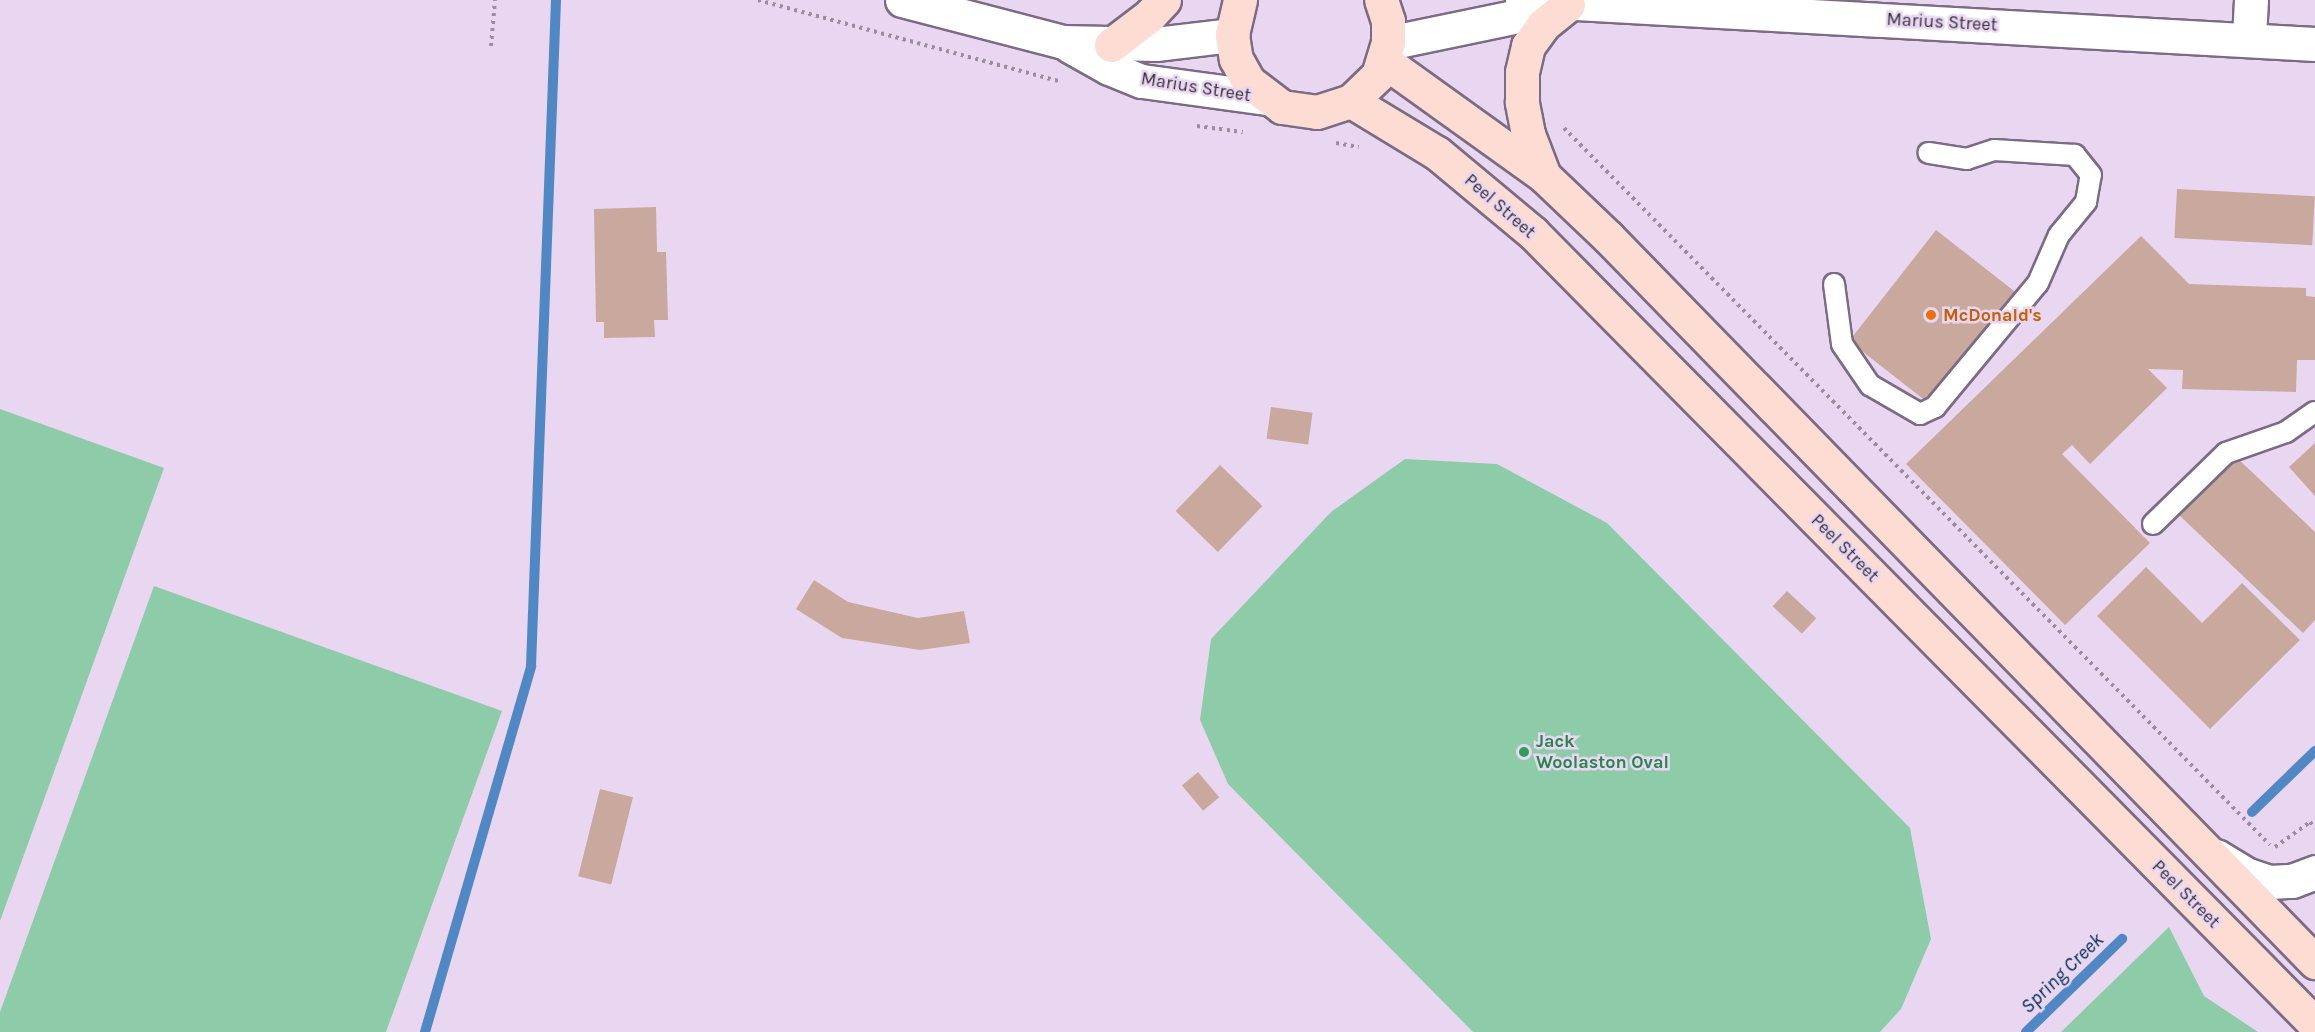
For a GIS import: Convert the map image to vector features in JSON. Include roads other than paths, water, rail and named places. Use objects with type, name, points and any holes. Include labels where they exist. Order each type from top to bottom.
[{"type":"main road","points":[[1111,45],[1149,16],[1164,0]]},
{"type":"main road","points":[[1233,13],[1236,59],[1248,81],[1266,98],[1282,107],[1308,112],[1335,108],[1351,101],[1367,89],[1386,52],[1388,21],[1381,0]]},
{"type":"main road","points":[[1544,176],[1528,134],[1522,86],[1528,46],[1543,25],[1568,5]]},
{"type":"main road","points":[[1386,52],[1544,176],[2210,852],[2315,962]]},
{"type":"main road","name":"Peel Street","points":[[1351,101],[1437,153],[1533,233],[2315,1024]]},
{"type":"street","name":"Marius Street","points":[[902,0],[1063,42],[1111,45],[1190,42],[1233,13]]},
{"type":"street","name":"Marius Street","points":[[1522,0],[1568,5],[2248,38],[2315,44]]},
{"type":"street","points":[[2248,38],[2251,0]]},
{"type":"street","name":"Marius Street","points":[[1386,52],[1568,5]]},
{"type":"street","name":"Marius Street","points":[[1063,42],[1109,68],[1142,81],[1266,98]]},
{"type":"street","points":[[2210,852],[2248,875],[2270,882],[2292,881],[2315,872]]},
{"type":"lane","points":[[1834,284],[1842,344],[1870,385],[1920,414],[1935,407],[2038,283],[2059,234],[2086,202],[2091,175],[2075,156],[1994,150],[1968,159],[1928,153]]},
{"type":"lane","points":[[2153,524],[2226,453],[2286,432],[2315,412]]},
{"type":"waterway","points":[[425,1032],[531,666],[556,0]]},
{"type":"waterway","name":"Spring Creek","points":[[2252,812],[2315,751]]},
{"type":"waterway","name":"Spring Creek","points":[[2026,1032],[2122,939]]},
{"type":"place","name":"McDonald's","points":[[1931,315]]},
{"type":"place","name":"Jack Woolaston Oval","points":[[1524,752]]}]
